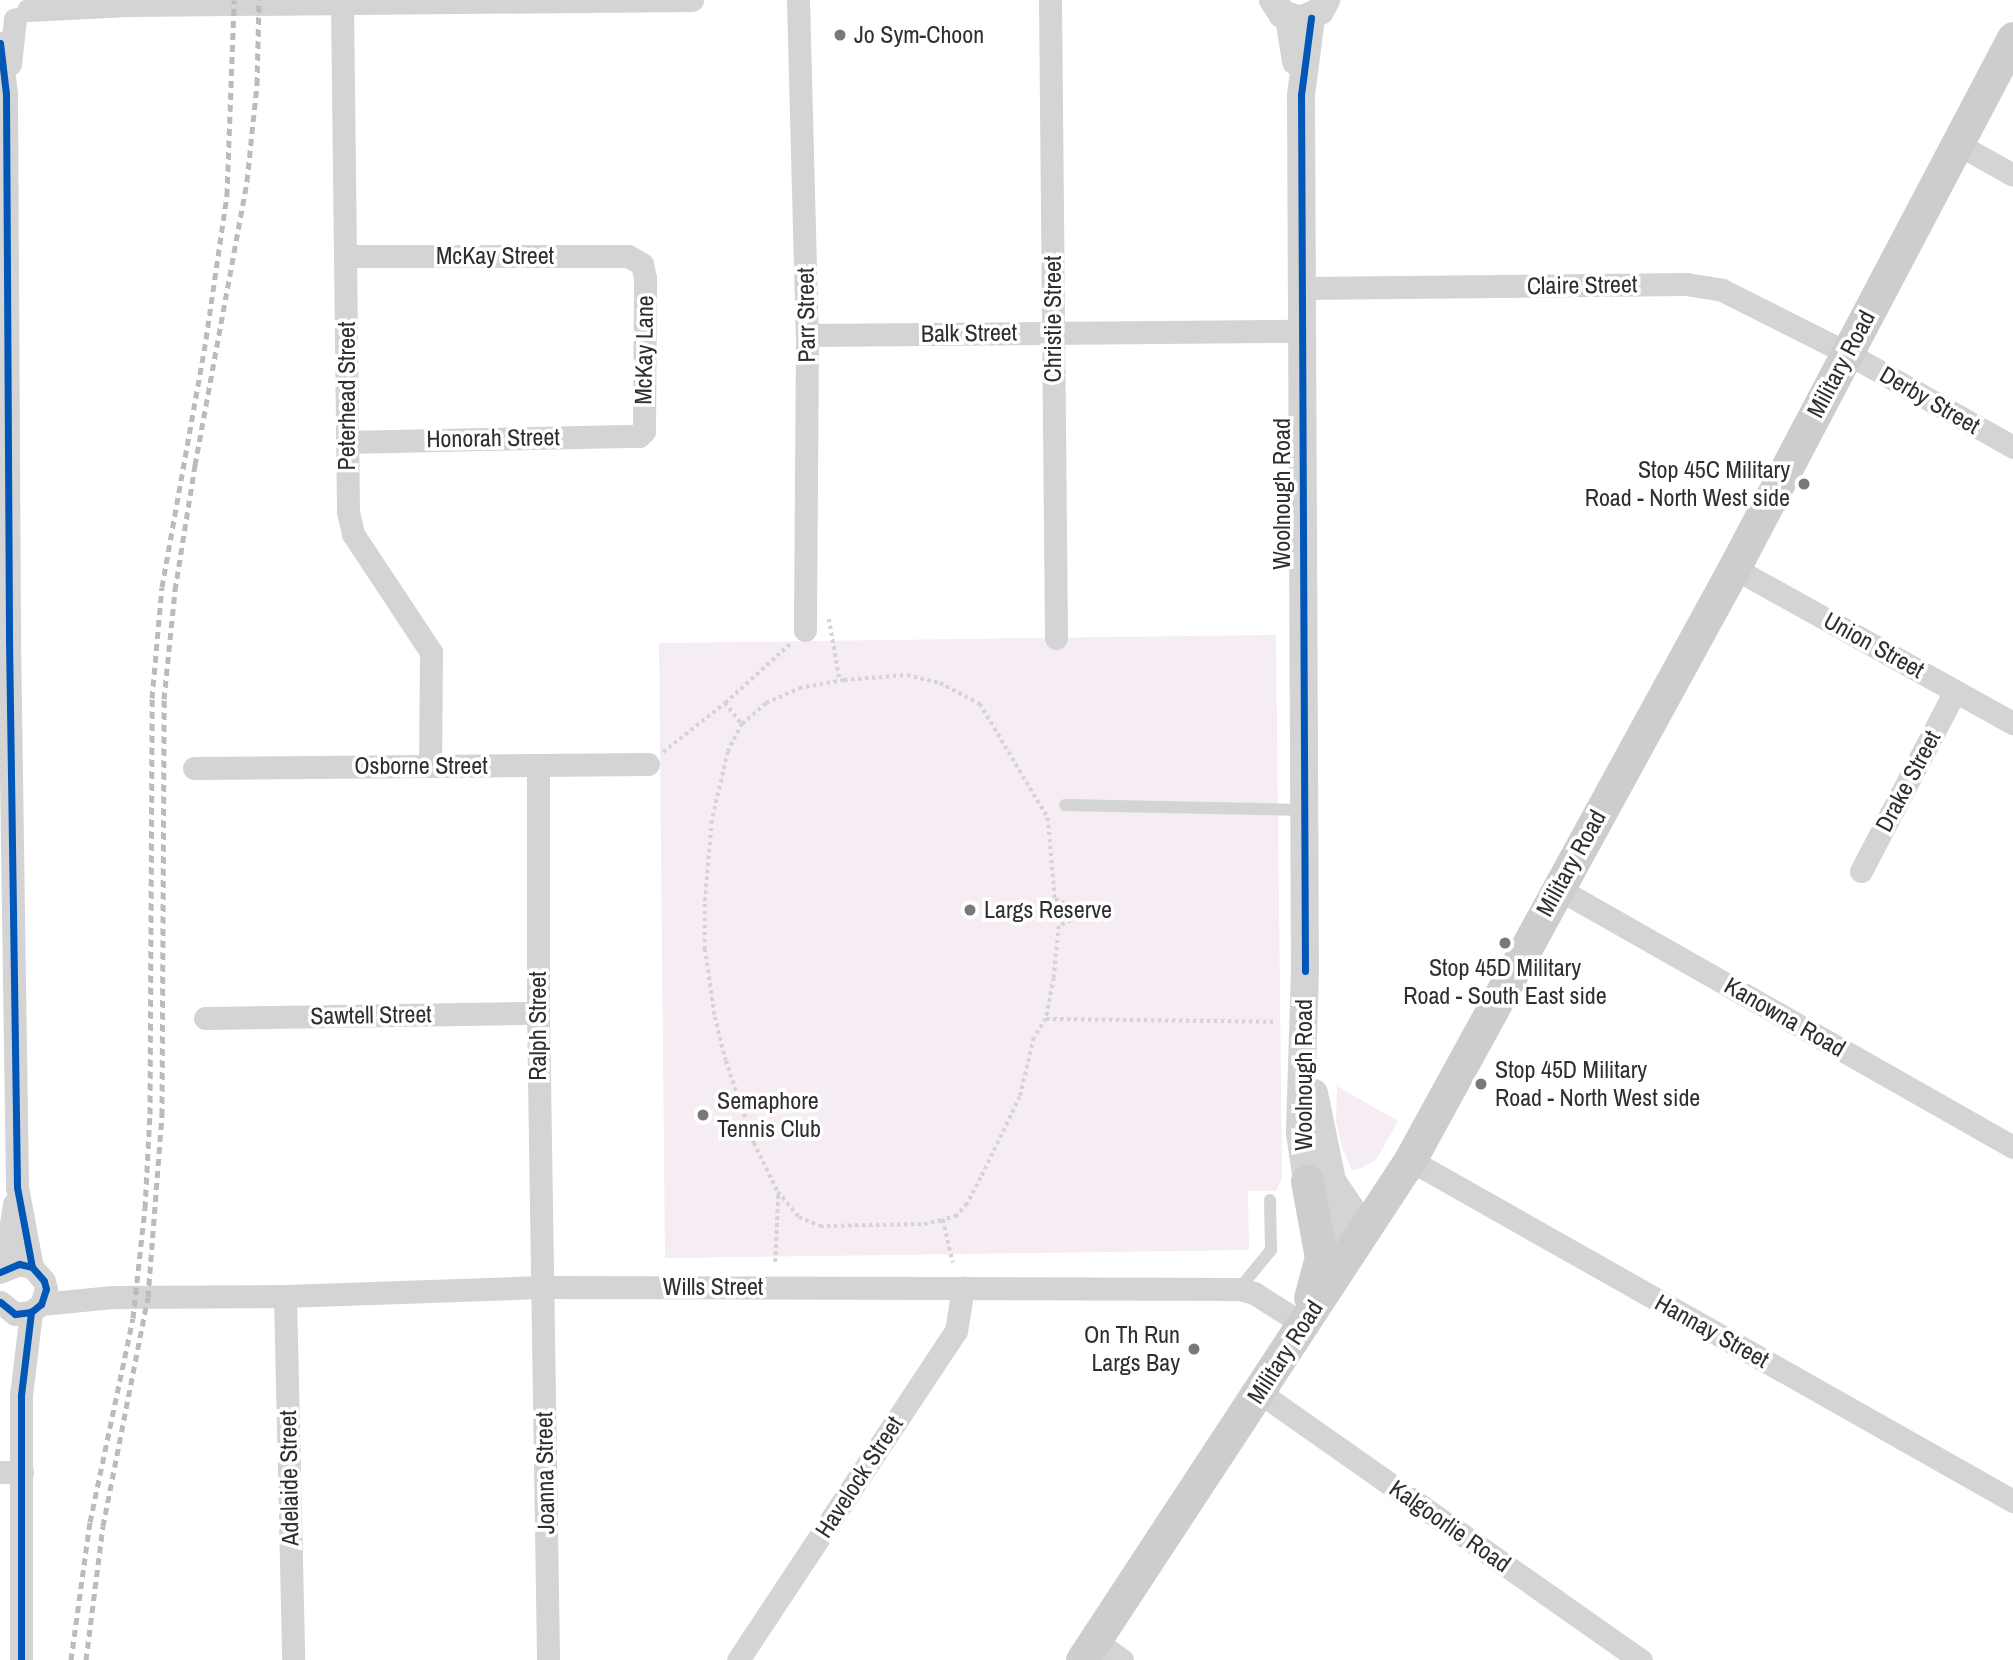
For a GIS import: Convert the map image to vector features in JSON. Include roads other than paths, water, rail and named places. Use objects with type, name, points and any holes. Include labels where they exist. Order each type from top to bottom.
[{"type":"main road","name":"Military Road","points":[[1088,1650],[1410,1160],[1734,568],[2013,38]]},
{"type":"main road","points":[[1303,1324],[1321,1257],[1307,1181]]},
{"type":"street","points":[[99,0],[129,5]]},
{"type":"street","points":[[6,94],[18,12],[129,5],[692,0]]},
{"type":"street","name":"Parr Street","points":[[798,0],[807,335],[805,630]]},
{"type":"street","name":"Christie Street","points":[[1051,0],[1056,638]]},
{"type":"street","name":"Peterhead Street","points":[[332,2],[347,256],[348,512],[353,534],[431,652],[430,766]]},
{"type":"street","name":"Woolnough Road","points":[[1288,6],[1301,95],[1304,971],[1300,1133],[1307,1181],[1332,1226],[1358,1240]]},
{"type":"street","points":[[0,43],[6,94],[4,639],[17,1187],[2,1270]]},
{"type":"street","points":[[1956,143],[2013,175]]},
{"type":"street","name":"McKay Street","points":[[347,256],[628,256],[642,264]]},
{"type":"street","name":"McKay Lane","points":[[639,436],[644,431],[645,278],[642,264]]},
{"type":"street","name":"Claire Street","points":[[1300,288],[1686,284],[1721,290],[1847,353]]},
{"type":"street","name":"Balk Street","points":[[807,335],[1300,331]]},
{"type":"street","name":"Derby Street","points":[[1847,353],[2013,447]]},
{"type":"street","name":"Honorah Street","points":[[346,442],[639,436]]},
{"type":"street","name":"Union Street","points":[[1734,568],[2013,723]]},
{"type":"street","name":"Drake Street","points":[[1861,871],[1955,691]]},
{"type":"street","name":"Osborne Street","points":[[194,768],[648,764]]},
{"type":"street","name":"Ralph Street","points":[[538,765],[541,1287]]},
{"type":"street","name":"Kanowna Road","points":[[1557,888],[2013,1147]]},
{"type":"street","name":"Woolnough Road","points":[[1304,971],[1316,1111],[1322,1145],[1332,1181],[1358,1240]]},
{"type":"street","name":"Sawtell Street","points":[[205,1018],[538,1013]]},
{"type":"street","name":"Hannay Street","points":[[1410,1160],[2013,1501]]},
{"type":"street","points":[[17,1187],[38,1274],[46,1289],[20,1307],[21,1395],[11,1472],[21,1660]]},
{"type":"street","name":"Wills Street","points":[[2,1270],[19,1264],[38,1274],[113,1297]]},
{"type":"street","name":"Wills Street","points":[[20,1307],[113,1297],[285,1296],[541,1287],[1239,1289],[1254,1293],[1303,1324]]},
{"type":"street","name":"Joanna Street","points":[[541,1287],[548,1660]]},
{"type":"street","name":"Havelock Street","points":[[738,1660],[956,1331],[963,1288]]},
{"type":"street","name":"Adelaide Street","points":[[285,1296],[293,1660]]},
{"type":"street","name":"Kalgoorlie Road","points":[[1259,1392],[1641,1660]]},
{"type":"street","points":[[1088,1650],[1122,1660]]},
{"type":"lane","points":[[1065,805],[1303,810]]},
{"type":"lane","points":[[1239,1289],[1271,1250],[1269,1200]]},
{"type":"railway","points":[[71,1660],[90,1522],[133,1318],[145,1208],[150,1114],[152,698],[162,587],[206,339],[227,195],[234,0]]},
{"type":"railway","points":[[86,1660],[103,1526],[148,1297],[162,1115],[164,699],[175,590],[195,465],[247,181],[257,84],[259,0]]},
{"type":"place","name":"Jo Sym-Choon","points":[[840,35]]},
{"type":"place","name":"Stop 45C Military Road - North West side","points":[[1804,484]]},
{"type":"place","name":"Largs Reserve","points":[[970,910]]},
{"type":"place","name":"Stop 45D Military Road - South East side","points":[[1505,943]]},
{"type":"place","name":"Stop 45D Military Road - North West side","points":[[1481,1084]]},
{"type":"place","name":"Semaphore Tennis Club","points":[[703,1115]]},
{"type":"place","name":"On Th Run Largs Bay","points":[[1194,1349]]}]
